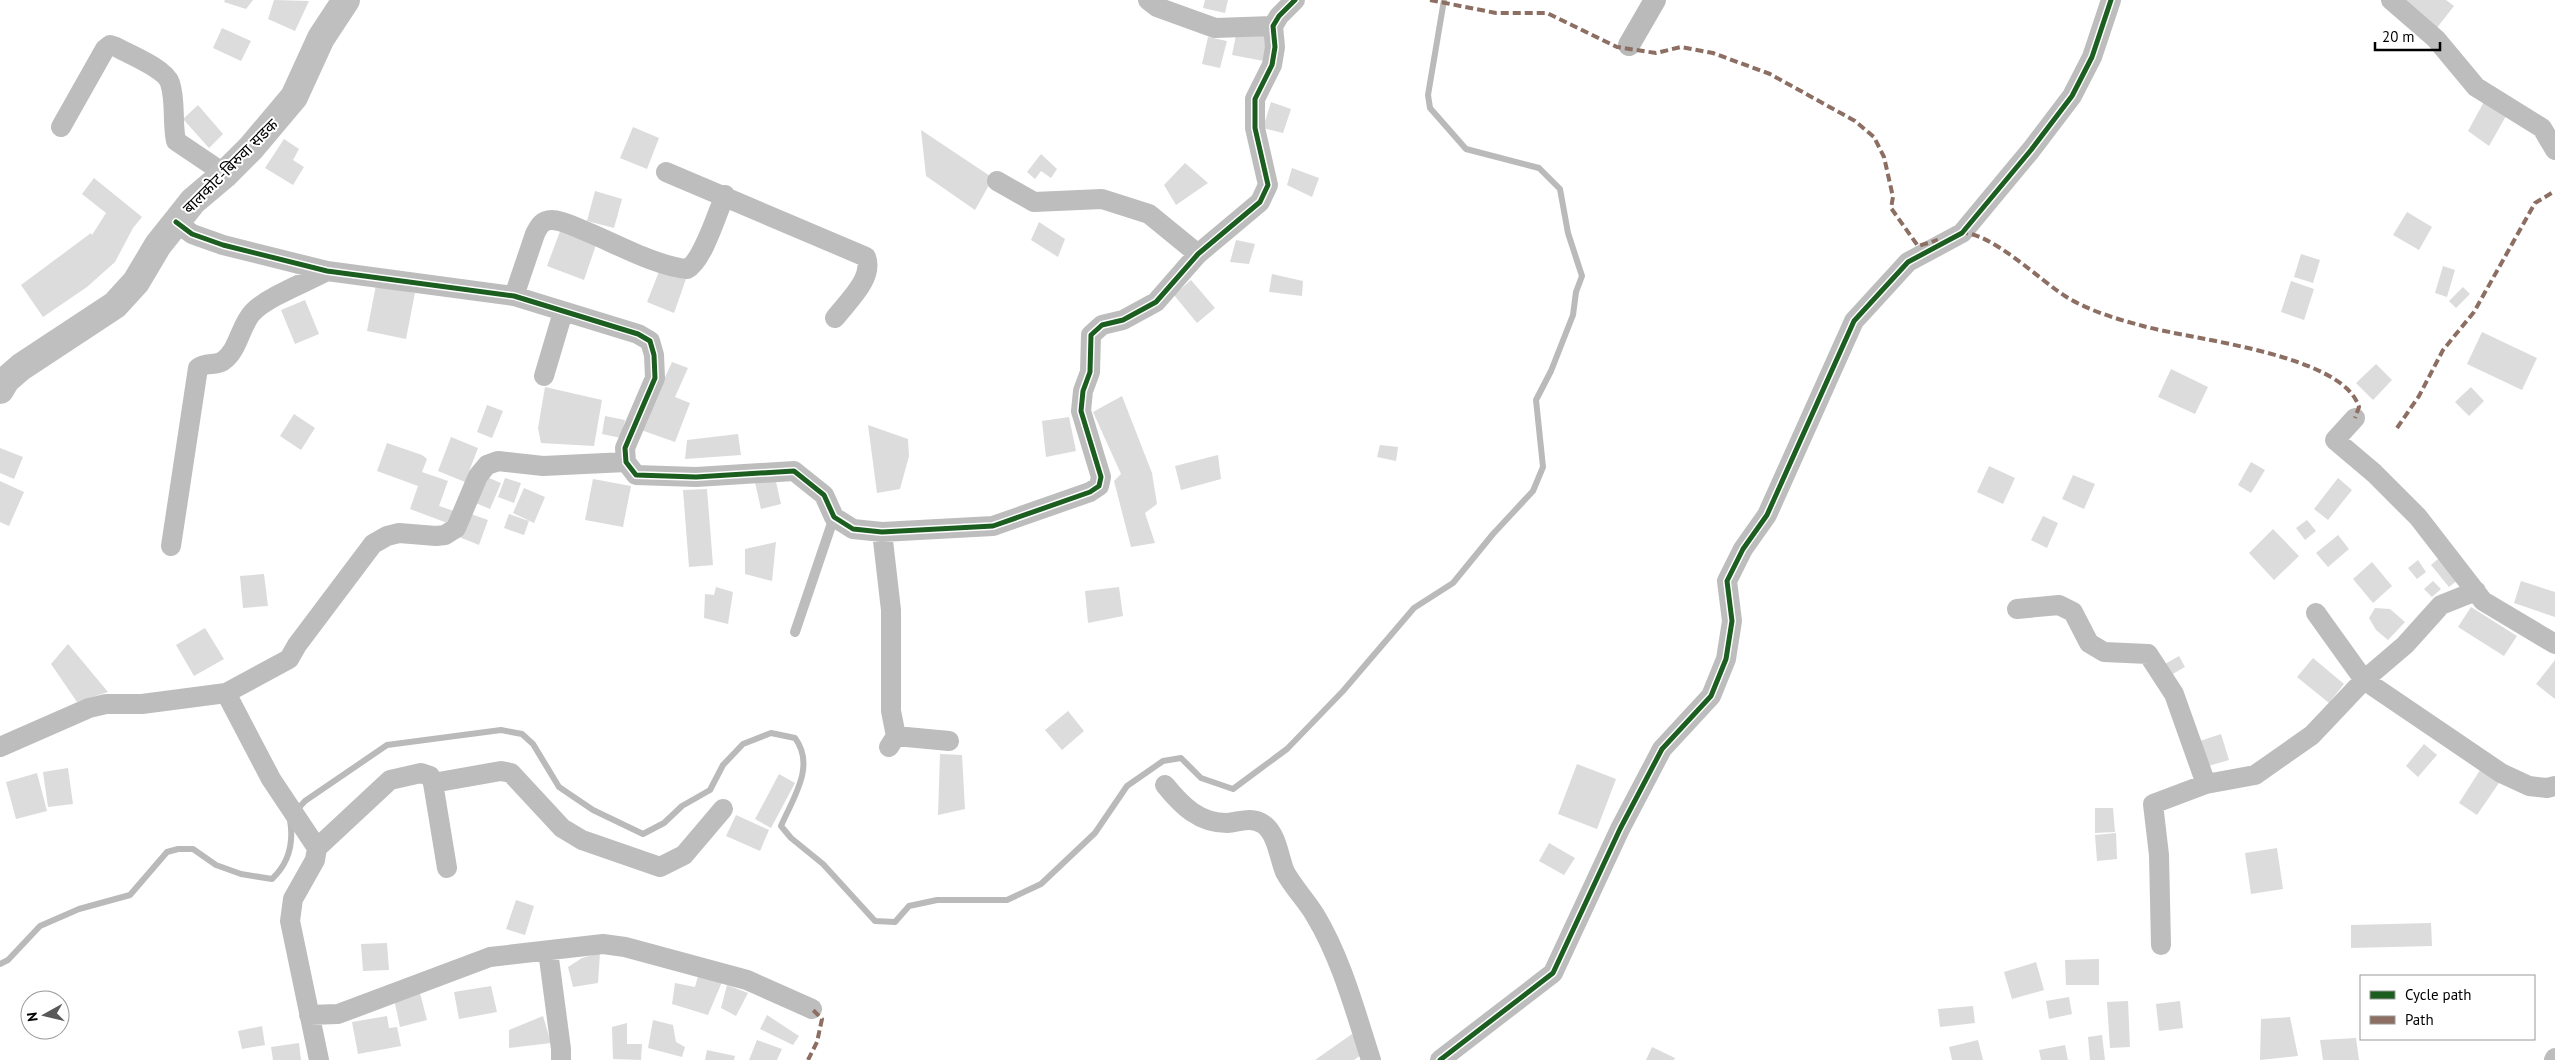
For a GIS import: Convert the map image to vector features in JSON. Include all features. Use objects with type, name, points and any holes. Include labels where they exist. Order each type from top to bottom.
[{"type":"main road","name":"बालकोट-बिरुवा सडक","points":[[0,390],[6,380],[21,367],[115,305],[136,282],[158,245],[193,201],[225,174],[273,123],[294,97],[321,38],[346,0]]},
{"type":"street","points":[[1148,0],[1157,7],[1215,28],[1273,26]]},
{"type":"street","points":[[176,222],[192,234],[223,245],[327,271],[514,296],[638,334],[650,341],[654,354],[655,378],[625,448],[626,462],[636,475],[696,477],[794,470],[824,495],[834,517],[853,530],[882,532],[993,526],[1090,492],[1099,486],[1101,477],[1082,411],[1083,391],[1090,372],[1091,335],[1102,325],[1123,320],[1156,302],[1198,254],[1260,202],[1268,185],[1255,128],[1255,99],[1272,66],[1275,47],[1273,26],[1279,16],[1296,0]]},
{"type":"street","points":[[1440,1060],[1553,973],[1620,829],[1662,749],[1711,696],[1726,659],[1732,620],[1727,581],[1744,549],[1767,515],[1854,321],[1908,262],[1962,233],[2031,150],[2072,96],[2092,57],[2111,0]]},
{"type":"street","points":[[2391,0],[2436,39],[2476,87],[2542,128],[2555,150]]},
{"type":"street","points":[[61,127],[105,49],[110,46],[116,47],[162,72],[170,81],[172,123],[176,141],[225,174]]},
{"type":"street","points":[[666,172],[724,195],[866,257],[869,265],[867,275],[835,318]]},
{"type":"street","points":[[997,181],[1034,202],[1102,200],[1149,214],[1198,254]]},
{"type":"street","points":[[514,296],[535,234],[544,221],[553,220],[576,227],[647,257],[687,269],[692,266],[701,252],[724,195]]},
{"type":"street","points":[[171,546],[198,368],[204,363],[218,363],[224,360],[231,352],[252,312],[263,304],[327,271]]},
{"type":"street","points":[[544,376],[563,312]]},
{"type":"street","points":[[2355,418],[2336,440],[2374,473],[2418,517],[2483,601],[2555,644]]},
{"type":"street","points":[[0,747],[89,708],[106,704],[142,704],[226,692],[288,659],[373,544],[387,536],[399,533],[436,536],[445,535],[456,528],[478,476],[487,465],[498,461],[543,466],[626,462]]},
{"type":"street","points":[[882,532],[891,610],[891,711],[893,742],[949,741]]},
{"type":"street","points":[[2161,945],[2159,855],[2152,804],[2206,784],[2255,774],[2312,735],[2364,680],[2406,645],[2441,606],[2476,591]]},
{"type":"street","points":[[2017,609],[2059,605],[2073,612],[2089,643],[2104,652],[2148,654],[2174,694],[2206,784]]},
{"type":"street","points":[[2316,613],[2364,680],[2501,773],[2529,786],[2547,788],[2555,786]]},
{"type":"street","points":[[226,692],[262,762],[317,848]]},
{"type":"street","points":[[433,782],[501,772],[511,773],[562,828],[582,840],[660,866],[684,855],[723,809]]},
{"type":"street","points":[[319,1060],[290,921],[293,899],[315,860],[317,848],[390,780],[421,773],[430,776],[433,782],[446,868]]},
{"type":"street","points":[[1165,785],[1181,805],[1205,820],[1227,822],[1252,819],[1265,825],[1273,837],[1286,872],[1315,916],[1343,972],[1370,1060]]},
{"type":"street","points":[[309,1014],[338,1014],[490,957],[603,944],[624,947],[762,985],[812,1009]]},
{"type":"street","points":[[548,951],[561,1049],[560,1060]]},
{"type":"lane","points":[[795,632],[834,517]]},
{"type":"building","points":[[225,0],[253,0],[246,9],[224,2]]},
{"type":"building","points":[[274,0],[309,1],[295,31],[268,19]]},
{"type":"building","points":[[1205,0],[1228,0],[1225,13],[1203,8]]},
{"type":"building","points":[[2401,0],[2446,0],[2454,6],[2436,29]]},
{"type":"building","points":[[222,28],[251,41],[241,61],[213,48]]},
{"type":"building","points":[[1237,30],[1268,35],[1264,61],[1232,55]]},
{"type":"building","points":[[1208,37],[1227,41],[1220,68],[1202,64]]},
{"type":"building","points":[[2486,98],[2510,109],[2489,146],[2468,131]]},
{"type":"building","points":[[1271,102],[1291,109],[1283,133],[1263,128]]},
{"type":"building","points":[[198,105],[223,134],[209,148],[183,119]]},
{"type":"building","points":[[633,127],[659,138],[647,169],[620,158]]},
{"type":"building","points":[[921,130],[993,178],[975,210],[926,176]]},
{"type":"building","points":[[284,139],[299,149],[293,160],[304,167],[293,185],[265,168]]},
{"type":"building","points":[[1041,154],[1057,169],[1051,178],[1041,171],[1035,179],[1027,172]]},
{"type":"building","points":[[1185,163],[1208,183],[1176,205],[1164,185]]},
{"type":"building","points":[[1292,168],[1319,178],[1312,197],[1287,185]]},
{"type":"building","points":[[94,178],[142,217],[133,228],[115,262],[87,287],[43,317],[21,285],[91,233],[92,235],[106,213],[82,194]]},
{"type":"building","points":[[595,191],[622,199],[614,228],[587,221]]},
{"type":"building","points":[[2407,212],[2432,227],[2419,250],[2393,235]]},
{"type":"building","points":[[1039,222],[1065,239],[1058,257],[1031,240]]},
{"type":"building","points":[[562,226],[598,239],[584,280],[547,266]]},
{"type":"building","points":[[1236,240],[1255,244],[1249,264],[1230,262]]},
{"type":"building","points":[[2301,254],[2320,260],[2313,283],[2294,277]]},
{"type":"building","points":[[2443,266],[2455,270],[2447,297],[2435,293]]},
{"type":"building","points":[[660,269],[686,279],[674,313],[647,302]]},
{"type":"building","points":[[1272,274],[1303,281],[1302,296],[1269,292]]},
{"type":"building","points":[[1191,280],[1215,308],[1197,323],[1174,295]]},
{"type":"building","points":[[2291,281],[2314,289],[2304,320],[2281,312]]},
{"type":"building","points":[[376,285],[415,293],[406,339],[367,331]]},
{"type":"building","points":[[2463,287],[2470,294],[2456,308],[2449,301]]},
{"type":"building","points":[[305,300],[319,334],[295,344],[281,310]]},
{"type":"building","points":[[2482,332],[2537,358],[2522,390],[2467,364]]},
{"type":"building","points":[[672,362],[688,368],[675,397],[690,403],[675,442],[641,430]]},
{"type":"building","points":[[2376,364],[2392,380],[2373,400],[2356,383]]},
{"type":"building","points":[[2171,369],[2208,387],[2195,414],[2158,397]]},
{"type":"building","points":[[545,387],[602,400],[594,446],[541,443],[538,428]]},
{"type":"building","points":[[2471,387],[2484,401],[2469,416],[2455,402]]},
{"type":"building","points":[[1122,396],[1152,473],[1157,504],[1145,513],[1155,543],[1131,547],[1114,481],[1121,474],[1093,412]]},
{"type":"building","points":[[487,405],[503,411],[492,438],[477,432]]},
{"type":"building","points":[[294,414],[315,428],[301,450],[280,436]]},
{"type":"building","points":[[605,416],[625,420],[621,438],[602,434]]},
{"type":"building","points":[[1069,417],[1076,451],[1046,457],[1042,421]]},
{"type":"building","points":[[868,425],[908,439],[909,456],[900,489],[877,493]]},
{"type":"building","points":[[738,434],[741,455],[685,459],[687,440]]},
{"type":"building","points":[[451,437],[478,448],[465,482],[438,471]]},
{"type":"building","points":[[387,443],[422,455],[427,459],[422,472],[448,481],[439,506],[454,511],[450,524],[410,509],[418,486],[377,471]]},
{"type":"building","points":[[1380,445],[1398,447],[1396,461],[1377,457]]},
{"type":"building","points":[[0,448],[23,457],[14,479],[0,473]]},
{"type":"building","points":[[1218,455],[1221,479],[1181,490],[1175,466]]},
{"type":"building","points":[[2251,462],[2265,470],[2251,493],[2238,485]]},
{"type":"building","points":[[1989,466],[2015,478],[2003,504],[1977,492]]},
{"type":"building","points":[[774,473],[781,504],[761,509],[754,478]]},
{"type":"building","points":[[482,475],[501,483],[490,509],[471,501]]},
{"type":"building","points":[[2073,475],[2095,484],[2084,509],[2062,499]]},
{"type":"building","points":[[505,478],[521,483],[514,503],[498,497]]},
{"type":"building","points":[[2338,478],[2352,490],[2328,520],[2314,509]]},
{"type":"building","points":[[593,479],[631,486],[623,527],[585,520]]},
{"type":"building","points":[[0,481],[24,492],[9,526],[0,522]]},
{"type":"building","points":[[524,488],[545,497],[534,523],[513,513]]},
{"type":"building","points":[[707,489],[713,565],[689,567],[683,490]]},
{"type":"building","points":[[468,513],[488,520],[479,545],[459,537]]},
{"type":"building","points":[[509,514],[529,521],[524,535],[504,528]]},
{"type":"building","points":[[2043,516],[2058,523],[2047,548],[2031,540]]},
{"type":"building","points":[[2307,520],[2316,531],[2305,540],[2296,528]]},
{"type":"building","points":[[2273,529],[2299,556],[2274,580],[2249,553]]},
{"type":"building","points":[[2338,535],[2349,549],[2328,567],[2316,553]]},
{"type":"building","points":[[776,542],[772,581],[745,574],[745,549]]},
{"type":"building","points":[[2445,553],[2463,576],[2449,587],[2431,565]]},
{"type":"building","points":[[2418,560],[2426,572],[2417,579],[2408,568]]},
{"type":"building","points":[[2372,562],[2392,586],[2373,603],[2353,579]]},
{"type":"building","points":[[264,574],[268,606],[243,608],[240,576]]},
{"type":"building","points":[[2433,581],[2441,589],[2432,597],[2424,589]]},
{"type":"building","points":[[2521,581],[2555,592],[2555,617],[2514,603]]},
{"type":"building","points":[[716,587],[733,592],[728,624],[704,618],[705,594],[714,595]]},
{"type":"building","points":[[1119,587],[1123,616],[1088,623],[1085,591]]},
{"type":"building","points":[[2471,607],[2517,636],[2504,656],[2458,627]]},
{"type":"building","points":[[2375,608],[2390,609],[2405,622],[2388,640],[2376,630],[2369,618]]},
{"type":"building","points":[[205,628],[224,659],[194,676],[176,645]]},
{"type":"building","points":[[68,644],[108,692],[77,702],[51,664]]},
{"type":"building","points":[[2179,656],[2185,667],[2171,675],[2165,664]]},
{"type":"building","points":[[2313,658],[2344,684],[2329,703],[2297,677]]},
{"type":"building","points":[[2555,660],[2555,699],[2536,684]]},
{"type":"building","points":[[1068,711],[1084,731],[1062,750],[1045,730]]},
{"type":"building","points":[[2221,734],[2229,760],[2205,767],[2197,742]]},
{"type":"building","points":[[2424,744],[2437,755],[2418,777],[2406,766]]},
{"type":"building","points":[[940,754],[962,755],[965,809],[938,815]]},
{"type":"building","points":[[1577,764],[1616,779],[1597,829],[1558,814]]},
{"type":"building","points":[[2482,767],[2501,780],[2477,815],[2459,803]]},
{"type":"building","points":[[68,768],[73,804],[48,807],[43,772]]},
{"type":"building","points":[[37,773],[47,811],[16,819],[6,782]]},
{"type":"building","points":[[779,774],[795,783],[771,828],[755,819]]},
{"type":"building","points":[[2095,808],[2113,808],[2115,832],[2095,833]]},
{"type":"building","points":[[736,815],[769,830],[760,851],[726,836]]},
{"type":"building","points":[[2116,833],[2117,859],[2097,861],[2095,835]]},
{"type":"building","points":[[1549,843],[1575,858],[1564,875],[1539,861]]},
{"type":"building","points":[[2277,848],[2283,889],[2251,894],[2245,853]]},
{"type":"building","points":[[516,900],[534,906],[525,935],[506,929]]},
{"type":"building","points":[[2431,923],[2432,946],[2351,948],[2351,925]]},
{"type":"building","points":[[387,943],[389,970],[363,971],[361,944]]},
{"type":"building","points":[[600,953],[598,983],[573,987],[568,967],[582,958]]},
{"type":"building","points":[[2099,959],[2099,985],[2066,985],[2065,960]]},
{"type":"building","points":[[2036,962],[2044,990],[2012,999],[2004,972]]},
{"type":"building","points":[[698,976],[722,982],[708,1015],[672,1004],[675,983],[695,987]]},
{"type":"building","points":[[727,985],[748,993],[736,1016],[721,1008]]},
{"type":"building","points":[[491,986],[497,1012],[459,1019],[454,992]]},
{"type":"building","points":[[420,993],[427,1020],[400,1027],[394,999]]},
{"type":"building","points":[[2069,997],[2072,1014],[2049,1019],[2046,1001]]},
{"type":"building","points":[[2128,1001],[2130,1047],[2110,1048],[2107,1002]]},
{"type":"building","points":[[2180,1001],[2183,1028],[2159,1031],[2156,1004]]},
{"type":"building","points":[[1973,1006],[1975,1023],[1940,1027],[1938,1009]]},
{"type":"building","points":[[767,1015],[799,1036],[793,1045],[760,1029]]},
{"type":"building","points":[[387,1016],[389,1028],[397,1027],[401,1046],[358,1054],[352,1022]]},
{"type":"building","points":[[543,1016],[551,1043],[509,1048],[509,1030]]},
{"type":"building","points":[[2290,1017],[2298,1056],[2260,1060],[2261,1019]]},
{"type":"building","points":[[653,1020],[673,1025],[676,1042],[685,1047],[682,1057],[648,1048]]},
{"type":"building","points":[[627,1023],[627,1044],[642,1044],[641,1060],[613,1059],[612,1027]]},
{"type":"building","points":[[262,1026],[265,1045],[242,1049],[238,1031]]},
{"type":"building","points":[[1352,1034],[1365,1052],[1354,1060],[1315,1060]]},
{"type":"building","points":[[2102,1035],[2105,1060],[2090,1060],[2088,1037]]},
{"type":"building","points":[[2356,1038],[2359,1060],[2323,1060],[2320,1040]]},
{"type":"building","points":[[757,1040],[782,1049],[777,1060],[749,1060]]},
{"type":"building","points":[[1978,1040],[1983,1060],[1952,1060],[1949,1047]]},
{"type":"building","points":[[299,1043],[301,1060],[273,1060],[271,1047]]},
{"type":"building","points":[[2065,1045],[2068,1060],[2041,1060],[2039,1050]]},
{"type":"building","points":[[1652,1047],[1675,1058],[1674,1060],[1646,1060]]},
{"type":"building","points":[[707,1050],[735,1056],[734,1060],[705,1060]]},
{"type":"waterway","points":[[295,812],[305,801],[387,745],[501,730],[522,734],[533,744],[559,787],[593,810],[643,834],[664,823],[682,806],[710,790],[723,765],[743,744],[771,733],[795,738],[801,749],[803,760],[800,782],[781,826],[791,838],[823,864],[875,921],[895,922],[909,906],[937,900],[1007,900],[1041,884],[1095,833],[1127,786],[1163,761],[1181,758],[1201,778],[1233,789],[1287,749],[1343,691],[1414,608],[1453,583],[1493,534],[1533,491],[1543,467],[1536,400],[1551,371],[1573,315],[1576,292],[1582,276],[1568,233],[1560,189],[1539,168],[1466,149],[1430,108],[1428,95],[1444,0]]},
{"type":"waterway","points":[[1629,45],[1655,0]]},
{"type":"waterway","points":[[0,964],[8,960],[40,926],[79,909],[130,895],[167,852],[178,849],[193,849],[216,865],[241,874],[272,879],[283,866],[289,852],[291,845],[290,820]]},
{"type":"marked path","points":[[1430,0],[1496,13],[1547,13],[1617,47],[1656,53],[1681,47],[1713,53],[1770,74],[1855,121],[1874,137],[1884,157],[1893,197],[1891,208],[1918,246],[1938,240]]},
{"type":"marked path","points":[[2397,428],[2419,396],[2443,350],[2474,312],[2535,203],[2555,191]]},
{"type":"marked path","points":[[1960,233],[1972,234],[1985,239],[2065,296],[2093,310],[2143,326],[2264,352],[2297,362],[2326,374],[2347,389],[2359,407],[2355,418]]},
{"type":"marked path","points":[[808,1060],[817,1042],[822,1019],[812,1009]]},
{"type":"cycle path","points":[[176,222],[192,234],[223,245],[327,271],[514,296],[638,334],[650,341],[654,355],[655,378],[625,448],[626,462],[636,475],[696,477],[794,471],[824,495],[834,517],[853,529],[882,532],[993,526],[1090,492],[1099,486],[1101,477],[1081,411],[1083,391],[1090,372],[1091,335],[1102,325],[1123,320],[1156,302],[1198,254],[1260,202],[1268,185],[1255,128],[1255,99],[1272,65],[1275,47],[1273,26],[1279,16],[1295,0]]},
{"type":"cycle path","points":[[1440,1060],[1553,973],[1620,829],[1662,749],[1711,696],[1726,659],[1732,621],[1727,581],[1743,549],[1767,515],[1854,321],[1908,262],[1962,233],[2031,150],[2072,96],[2092,57],[2111,0]]}]
